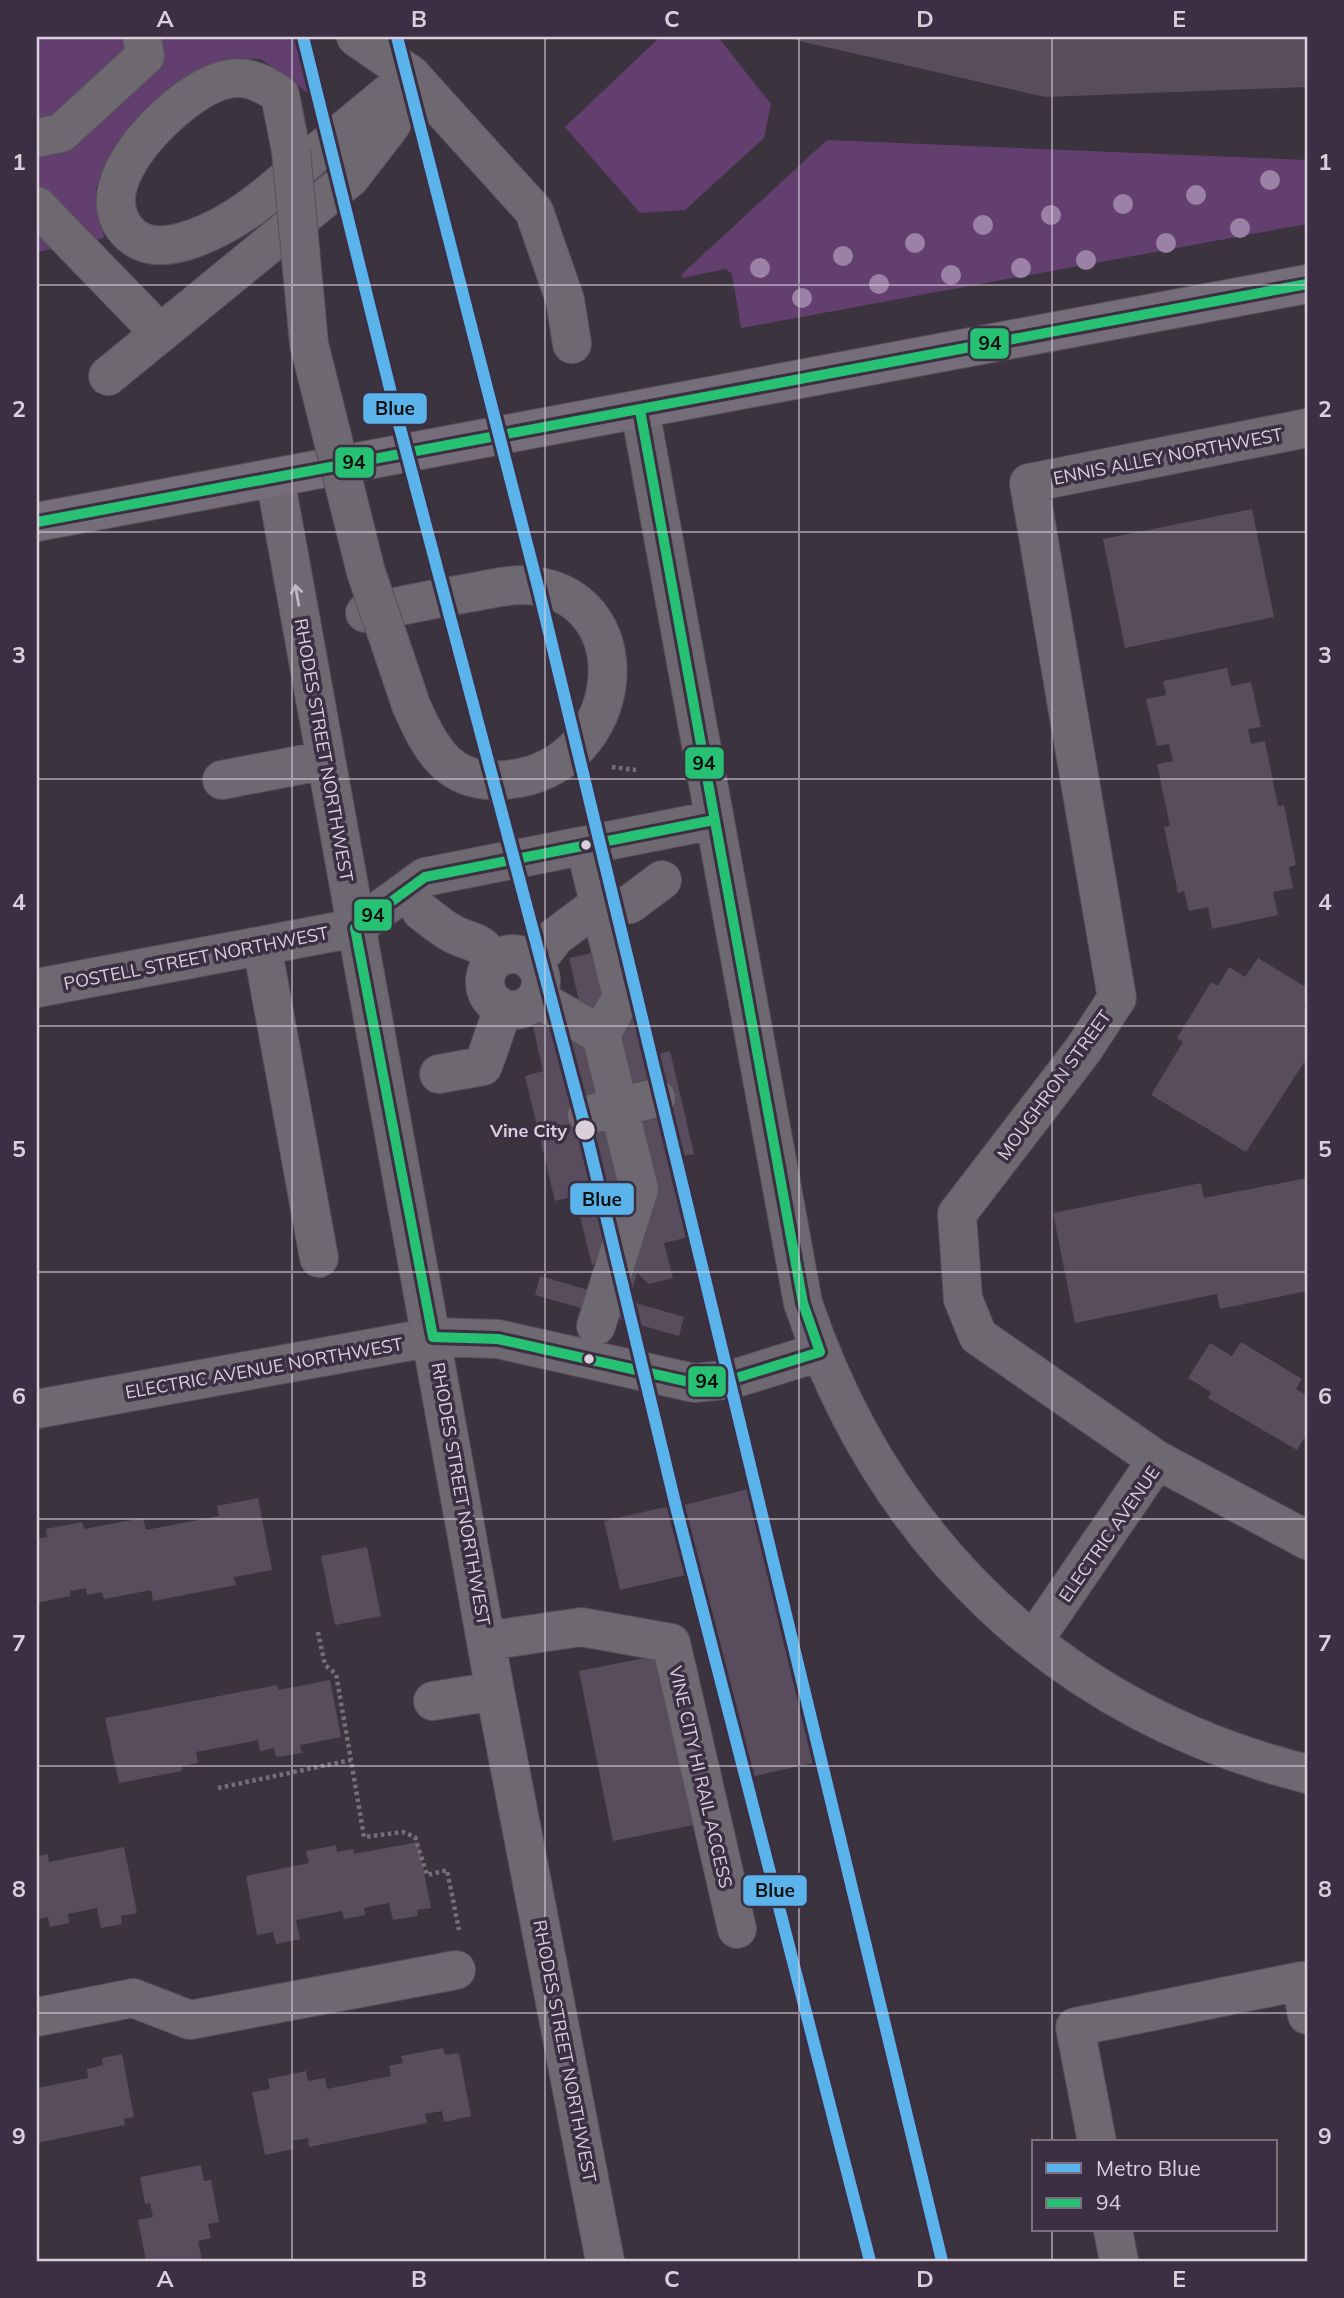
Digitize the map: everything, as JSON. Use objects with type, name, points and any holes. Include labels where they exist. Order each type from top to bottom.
[{"type":"main road","points":[[37,522],[1307,284]]},
{"type":"street","points":[[37,138],[61,133],[145,56],[142,37]]},
{"type":"street","points":[[356,37],[411,75],[534,211],[565,300],[572,344]]},
{"type":"street","points":[[108,376],[350,177],[391,125],[411,75]]},
{"type":"street","points":[[365,613],[379,610],[392,608],[437,598],[500,587],[522,585],[551,590],[576,604],[596,623],[605,649],[609,680],[589,735],[566,760],[530,778],[481,782],[454,770],[430,747],[411,705],[391,644],[382,620],[378,608],[366,572],[309,344],[293,178],[292,164],[291,151],[280,95],[261,82],[243,76],[220,81],[194,94],[168,115],[127,163],[116,190],[115,209],[124,228],[137,240],[153,245],[193,239],[235,218],[271,192],[290,176],[300,167],[411,75]]},
{"type":"street","points":[[37,206],[160,333]]},
{"type":"street","points":[[640,410],[803,1303],[820,1352],[877,1467],[928,1540],[994,1609],[1058,1662],[1139,1712],[1215,1746],[1307,1774]]},
{"type":"street","name":"ENNIS ALLEY NORTHWEST","points":[[1029,483],[1307,428]]},
{"type":"street","name":"RHODES STREET NORTHWEST","points":[[275,478],[355,928],[433,1337],[495,1691],[605,2261]]},
{"type":"street","name":"MOUGHRON STREET","points":[[1029,483],[1117,998],[1083,1050],[957,1214],[964,1299],[978,1336],[1157,1460]]},
{"type":"street","points":[[222,780],[326,760]]},
{"type":"street","points":[[355,928],[425,877],[714,820]]},
{"type":"street","points":[[590,866],[622,996],[601,1035],[603,1111],[639,1189],[596,1326]]},
{"type":"street","points":[[439,1074],[483,1066],[555,937],[600,910],[630,904],[663,880]]},
{"type":"street","points":[[421,911],[455,935],[473,939],[485,948],[493,962],[510,954],[519,954],[524,990]]},
{"type":"street","name":"POSTELL STREET NORTHWEST","points":[[37,988],[355,928]]},
{"type":"street","points":[[262,946],[319,1258]]},
{"type":"street","points":[[524,990],[601,1035]]},
{"type":"street","points":[[603,1111],[656,1098]]},
{"type":"street","name":"ELECTRIC AVENUE NORTHWEST","points":[[37,1409],[433,1337],[498,1339],[694,1383],[733,1379],[820,1352]]},
{"type":"street","name":"ELECTRIC AVENUE","points":[[1034,1640],[1157,1460],[1307,1540]]},
{"type":"street","name":"VINE CITY HI RAIL ACCESS","points":[[486,1641],[582,1627],[671,1643],[737,1929]]},
{"type":"street","points":[[433,1701],[495,1691]]},
{"type":"street","points":[[37,2017],[133,1998],[190,2020],[456,1970]]},
{"type":"street","points":[[1097,2140],[1074,2028],[1301,1981],[1307,2015]]},
{"type":"street","points":[[1113,2232],[1119,2261]]},
{"type":"path","points":[[318,1632],[325,1665],[336,1674],[364,1837],[403,1832],[415,1837],[427,1875],[447,1870],[459,1929]]},
{"type":"path","points":[[218,1788],[351,1760]]},
{"type":"shaded area","points":[[37,37],[306,37],[316,99],[261,59],[229,59],[182,83],[125,134],[96,188],[104,238],[37,252]]},
{"type":"shaded area","points":[[660,37],[718,37],[771,104],[764,138],[685,210],[640,213],[565,127]]},
{"type":"shaded area","points":[[827,140],[1307,160],[1307,224],[741,328],[732,274],[726,269],[682,278],[682,274]]},
{"type":"building","points":[[782,37],[1307,37],[1307,87],[1045,97]]},
{"type":"building","points":[[1252,509],[1274,617],[1125,648],[1103,539]]},
{"type":"building","points":[[1227,668],[1231,686],[1251,682],[1261,727],[1248,729],[1251,744],[1265,741],[1278,806],[1284,805],[1296,865],[1289,867],[1293,888],[1273,892],[1278,915],[1212,929],[1208,907],[1189,911],[1184,891],[1178,893],[1164,827],[1170,826],[1157,764],[1173,761],[1169,744],[1157,746],[1146,699],[1166,695],[1163,681]]},
{"type":"building","points":[[596,952],[634,988],[642,986],[658,1054],[670,1051],[694,1154],[684,1156],[702,1234],[664,1243],[673,1278],[649,1284],[637,1273],[629,1301],[684,1317],[679,1336],[535,1295],[540,1276],[592,1291],[600,1263],[592,1265],[575,1196],[555,1201],[525,1076],[543,1071],[530,1013],[579,1001],[569,958]]},
{"type":"building","points":[[1258,958],[1307,988],[1304,1008],[1307,1010],[1307,1058],[1246,1152],[1151,1095],[1183,1042],[1177,1038],[1211,982],[1218,986],[1229,967],[1245,977]]},
{"type":"building","points":[[1307,1178],[1307,1291],[1220,1309],[1217,1294],[1075,1323],[1053,1213],[1201,1183],[1204,1198]]},
{"type":"building","points":[[1241,1342],[1302,1379],[1296,1389],[1307,1396],[1307,1433],[1297,1450],[1208,1398],[1211,1392],[1188,1378],[1210,1343],[1232,1356]]},
{"type":"building","points":[[752,1488],[813,1763],[751,1777],[684,1505]]},
{"type":"building","points":[[258,1498],[272,1570],[234,1577],[236,1585],[153,1601],[151,1590],[104,1599],[102,1592],[87,1595],[86,1588],[70,1591],[70,1596],[37,1603],[37,1539],[47,1537],[46,1529],[82,1522],[84,1529],[143,1518],[146,1530],[219,1516],[217,1506]]},
{"type":"building","points":[[670,1506],[686,1575],[620,1590],[604,1521]]},
{"type":"building","points":[[367,1547],[381,1616],[335,1625],[321,1556]]},
{"type":"building","points":[[660,1655],[694,1825],[613,1841],[579,1671]]},
{"type":"building","points":[[330,1680],[341,1737],[300,1745],[302,1753],[276,1757],[274,1748],[260,1751],[258,1740],[196,1752],[198,1763],[181,1766],[182,1771],[119,1783],[105,1718],[277,1685],[278,1690]]},
{"type":"building","points":[[418,1842],[431,1908],[417,1910],[418,1916],[393,1920],[389,1903],[364,1908],[365,1915],[344,1919],[342,1911],[296,1920],[300,1939],[276,1944],[273,1932],[257,1935],[246,1876],[309,1863],[306,1851],[336,1845],[337,1852],[353,1849],[354,1854]]},
{"type":"building","points":[[124,1847],[137,1913],[121,1916],[122,1924],[101,1928],[97,1908],[68,1914],[69,1923],[50,1927],[48,1917],[37,1919],[37,1856],[48,1854],[49,1862]]},
{"type":"building","points":[[443,2048],[445,2055],[459,2053],[471,2116],[444,2122],[442,2111],[425,2114],[427,2123],[309,2147],[308,2138],[292,2141],[294,2149],[265,2155],[252,2092],[270,2089],[268,2079],[306,2071],[308,2081],[325,2078],[327,2089],[391,2076],[389,2066],[403,2063],[401,2056]]},
{"type":"building","points":[[122,2054],[134,2117],[124,2119],[125,2125],[37,2143],[37,2088],[88,2078],[87,2069],[103,2065],[102,2058]]},
{"type":"building","points":[[201,2165],[204,2181],[211,2180],[219,2222],[208,2224],[211,2238],[198,2241],[202,2261],[146,2261],[138,2220],[153,2217],[150,2203],[145,2204],[140,2177]]},
{"type":"metro line","name":"Blue","points":[[303,37],[395,409],[582,1116],[676,1507],[870,2261]]},
{"type":"metro line","name":"Blue","points":[[397,37],[539,591],[942,2261]]},
{"type":"transit line","name":"94","points":[[37,522],[1307,284]]},
{"type":"transit line","name":"94","points":[[640,410],[803,1303],[820,1352],[733,1379],[694,1383],[498,1339],[433,1337],[355,928],[425,877],[714,820]]},
{"type":"place","name":"Vine City","points":[[585,1130]]}]
